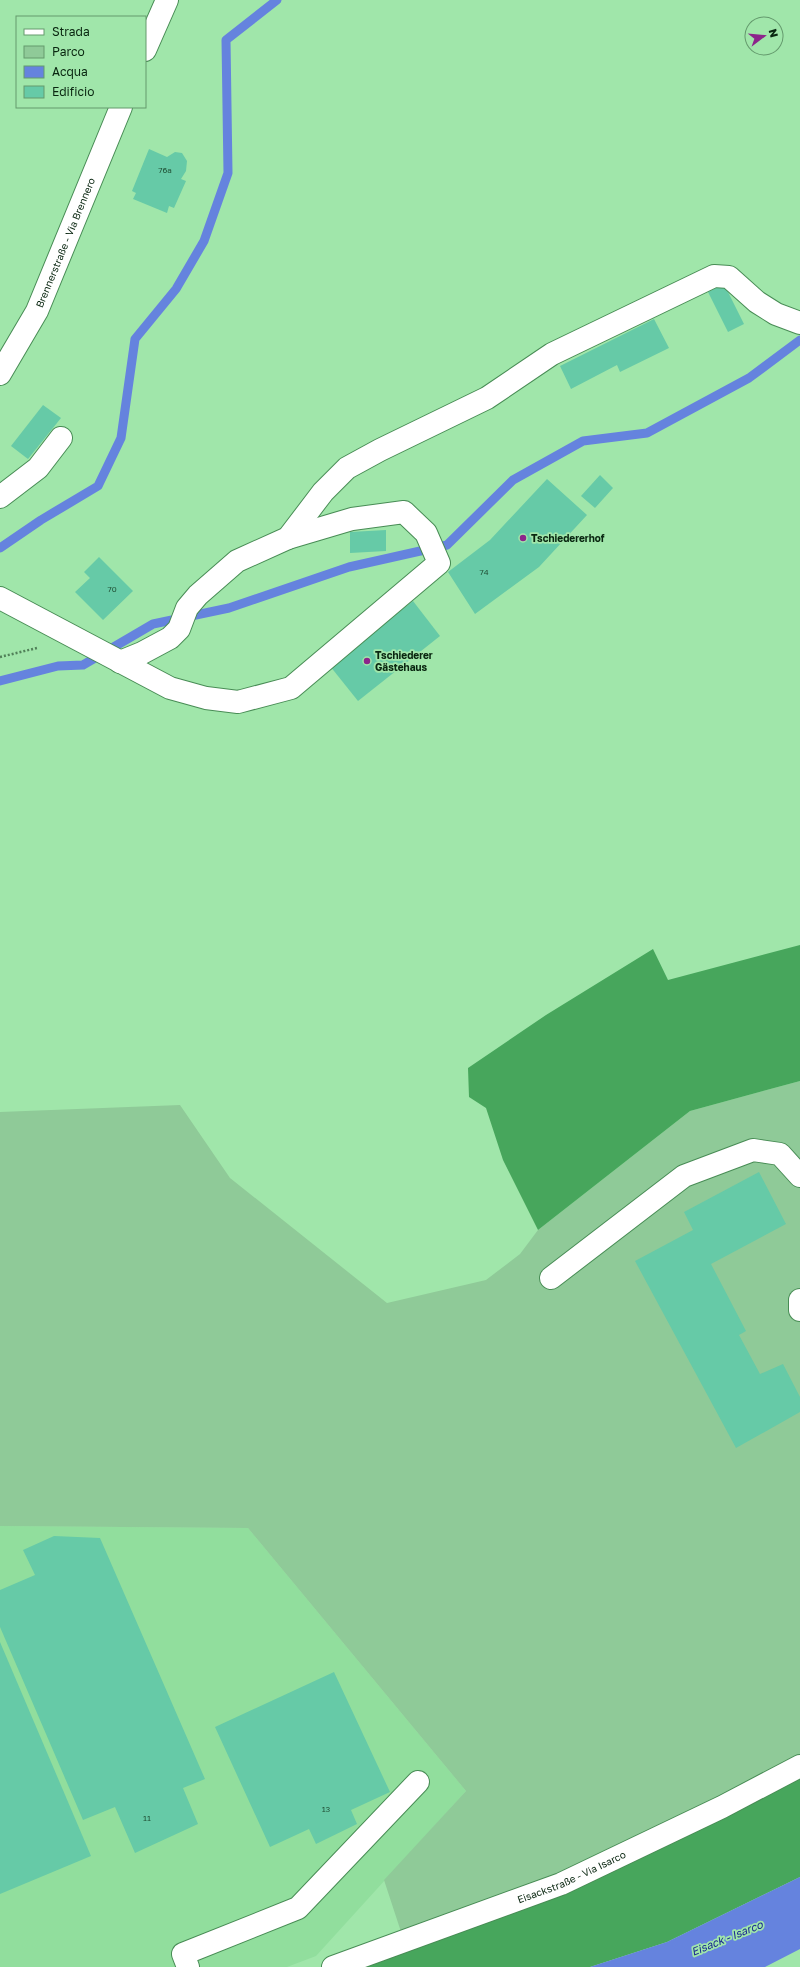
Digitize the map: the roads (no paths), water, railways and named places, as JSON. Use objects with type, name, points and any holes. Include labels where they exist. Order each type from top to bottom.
[{"type":"street","points":[[146,48],[167,0]]},
{"type":"street","name":"Brennerstraße - Via Brennero","points":[[0,374],[37,311],[121,108]]},
{"type":"street","points":[[288,538],[323,492],[347,468],[380,450],[487,398],[552,354],[714,276],[729,277],[758,302],[776,314],[800,323]]},
{"type":"street","points":[[0,497],[38,468],[61,438]]},
{"type":"street","points":[[0,598],[108,656],[170,688],[206,698],[238,702],[291,688],[439,563],[426,533],[404,512],[352,519],[288,538],[236,561],[198,595],[187,608],[179,629],[170,638],[142,653],[108,656]]},
{"type":"street","points":[[551,1278],[684,1176],[753,1150],[780,1154],[800,1176]]},
{"type":"street","points":[[800,1300],[800,1310]]},
{"type":"street","name":"Eisackstraße - Via Isarco","points":[[333,1967],[560,1884],[722,1807],[800,1766]]},
{"type":"street","points":[[188,1967],[183,1954],[298,1908],[418,1782]]},
{"type":"water","name":"Eisack - Isarco","points":[[800,1877],[800,1949],[765,1967],[590,1967],[667,1942]]},
{"type":"waterway","points":[[0,548],[41,520],[98,486],[121,438],[135,339],[176,289],[204,241],[228,173],[226,40],[277,0]]},
{"type":"waterway","points":[[0,681],[58,666],[83,665],[153,624],[229,608],[349,567],[447,545],[513,480],[583,441],[647,433],[749,378],[800,340]]},
{"type":"place","name":"Tschiedererhof","points":[[523,538]]},
{"type":"place","name":"Tschiederer Gästehaus","points":[[367,661]]}]
